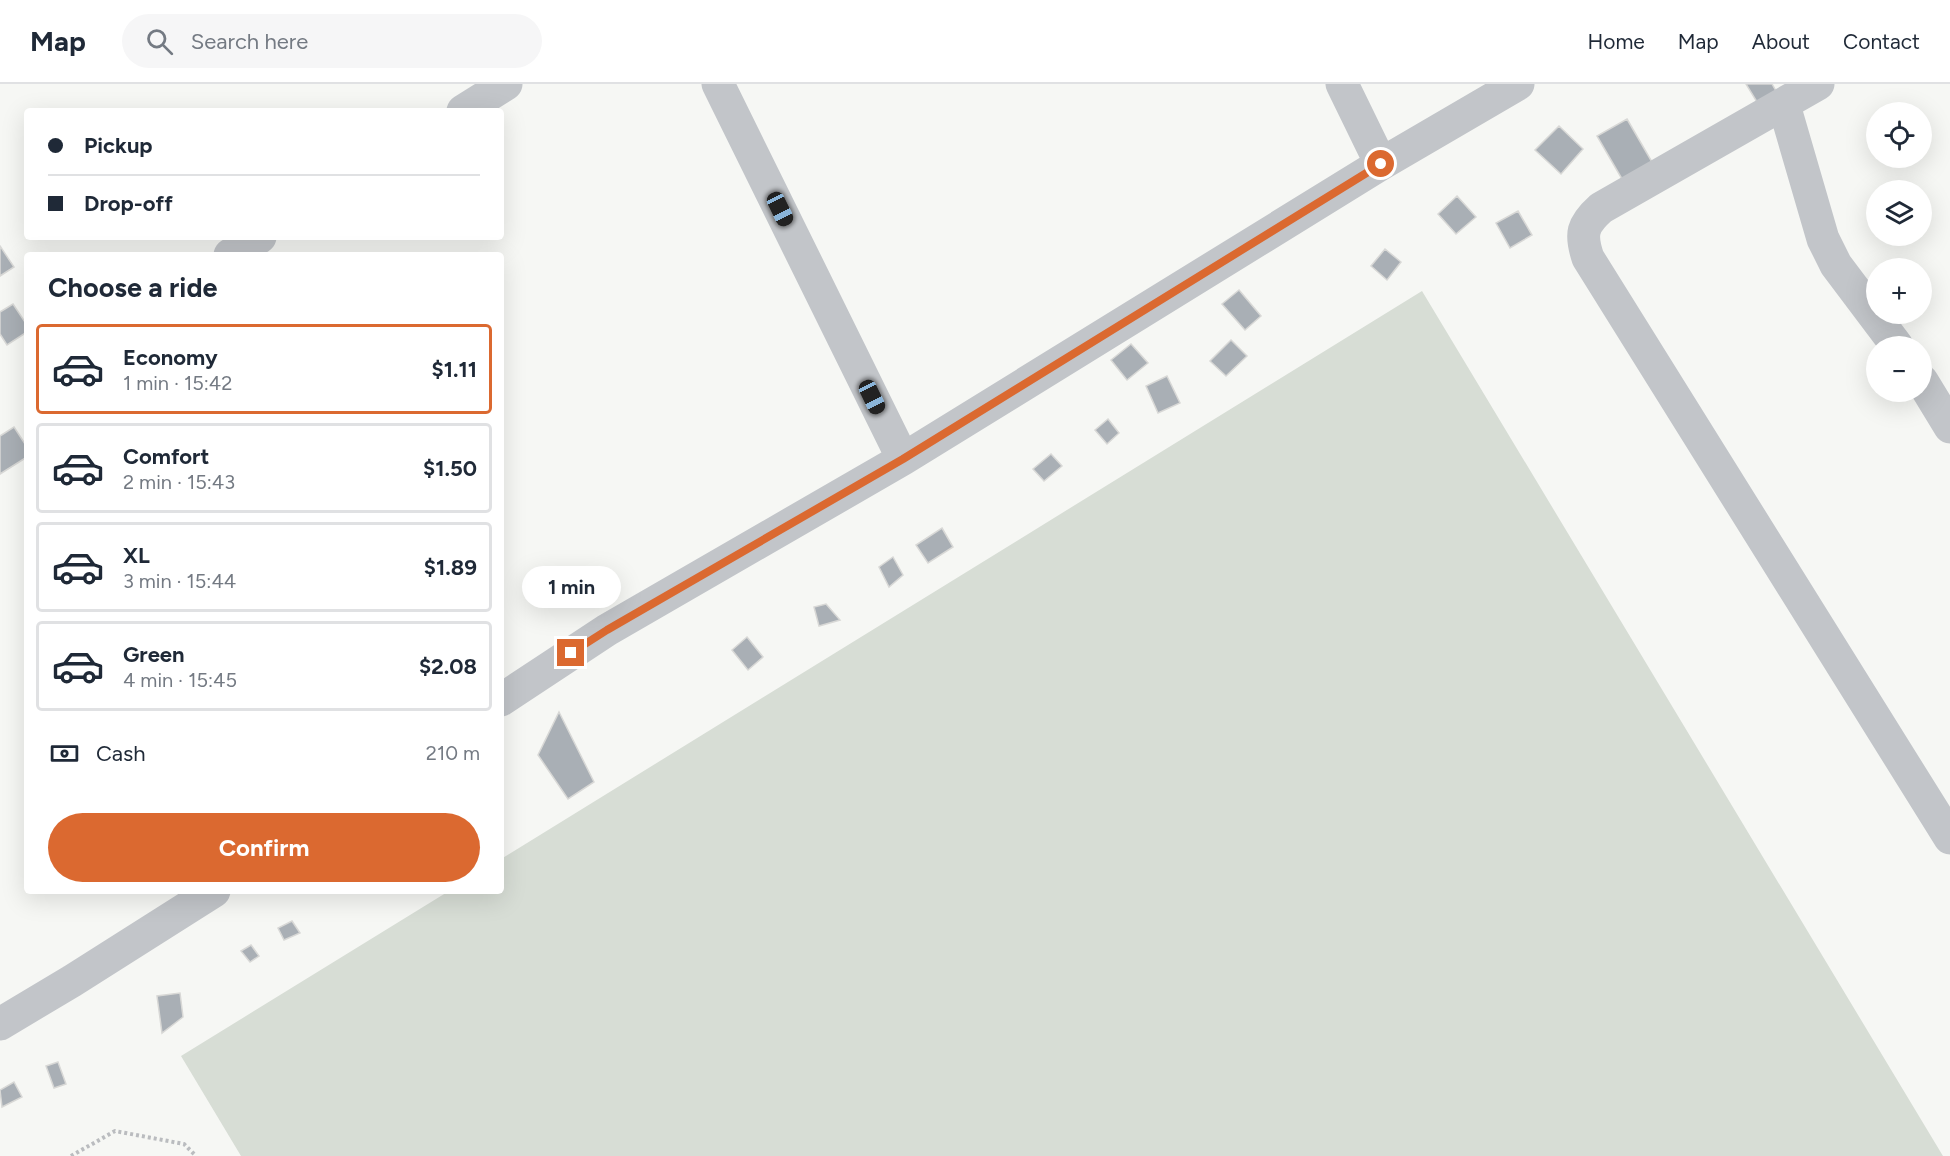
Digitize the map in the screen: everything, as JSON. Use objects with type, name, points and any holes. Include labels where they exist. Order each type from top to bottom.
[{"type":"street","points":[[468,108],[506,84]]},
{"type":"street","points":[[718,84],[903,459]]},
{"type":"street","points":[[1342,84],[1381,164]]},
{"type":"street","points":[[504,698],[607,630],[903,459],[1381,164],[1518,84]]},
{"type":"street","points":[[1818,84],[1601,208],[1589,219],[1583,230],[1583,244],[1594,268],[1950,838]]},
{"type":"street","points":[[1784,105],[1823,239],[1836,265],[1889,336]]},
{"type":"street","points":[[235,252],[256,240]]},
{"type":"street","points":[[1932,397],[1950,427]]},
{"type":"street","points":[[0,1024],[209,894]]},
{"type":"path","points":[[71,1156],[114,1131],[184,1144],[196,1156]]},
{"type":"shaded area","points":[[1422,291],[1943,1156],[241,1156],[181,1056],[444,894],[504,894],[504,857]]},
{"type":"building","points":[[1746,84],[1772,84],[1776,91],[1757,102]]},
{"type":"building","points":[[1627,119],[1652,162],[1622,179],[1597,136]]},
{"type":"building","points":[[1559,126],[1583,149],[1561,174],[1535,150]]},
{"type":"building","points":[[1457,196],[1476,217],[1456,234],[1438,214]]},
{"type":"building","points":[[1518,211],[1532,235],[1510,248],[1496,223]]},
{"type":"building","points":[[0,246],[14,267],[0,276]]},
{"type":"building","points":[[1385,249],[1401,262],[1387,280],[1371,266]]},
{"type":"building","points":[[1239,290],[1261,316],[1245,330],[1222,304]]},
{"type":"building","points":[[13,304],[24,320],[24,334],[7,345],[0,334],[0,312]]},
{"type":"building","points":[[1231,340],[1247,356],[1226,376],[1210,361]]},
{"type":"building","points":[[1131,344],[1148,363],[1127,380],[1111,360]]},
{"type":"building","points":[[1167,376],[1180,403],[1158,413],[1146,386]]},
{"type":"building","points":[[1108,419],[1119,433],[1107,444],[1095,430]]},
{"type":"building","points":[[14,427],[24,442],[24,459],[0,474],[0,436]]},
{"type":"building","points":[[1051,454],[1062,466],[1044,481],[1033,469]]},
{"type":"building","points":[[942,528],[953,547],[928,563],[916,545]]},
{"type":"building","points":[[893,557],[903,575],[889,587],[879,567]]},
{"type":"building","points":[[826,604],[840,620],[819,626],[814,607]]},
{"type":"building","points":[[747,637],[763,657],[748,670],[732,650]]},
{"type":"building","points":[[559,712],[594,782],[568,799],[538,755]]},
{"type":"building","points":[[292,921],[300,933],[284,940],[278,928]]},
{"type":"building","points":[[251,945],[259,956],[250,962],[241,951]]},
{"type":"building","points":[[180,993],[183,1017],[162,1033],[157,996]]},
{"type":"building","points":[[58,1062],[66,1084],[54,1088],[46,1066]]},
{"type":"building","points":[[14,1082],[22,1097],[2,1107],[0,1090]]},
{"type":"route","points":[[571,653],[903,459],[1381,164]]}]
